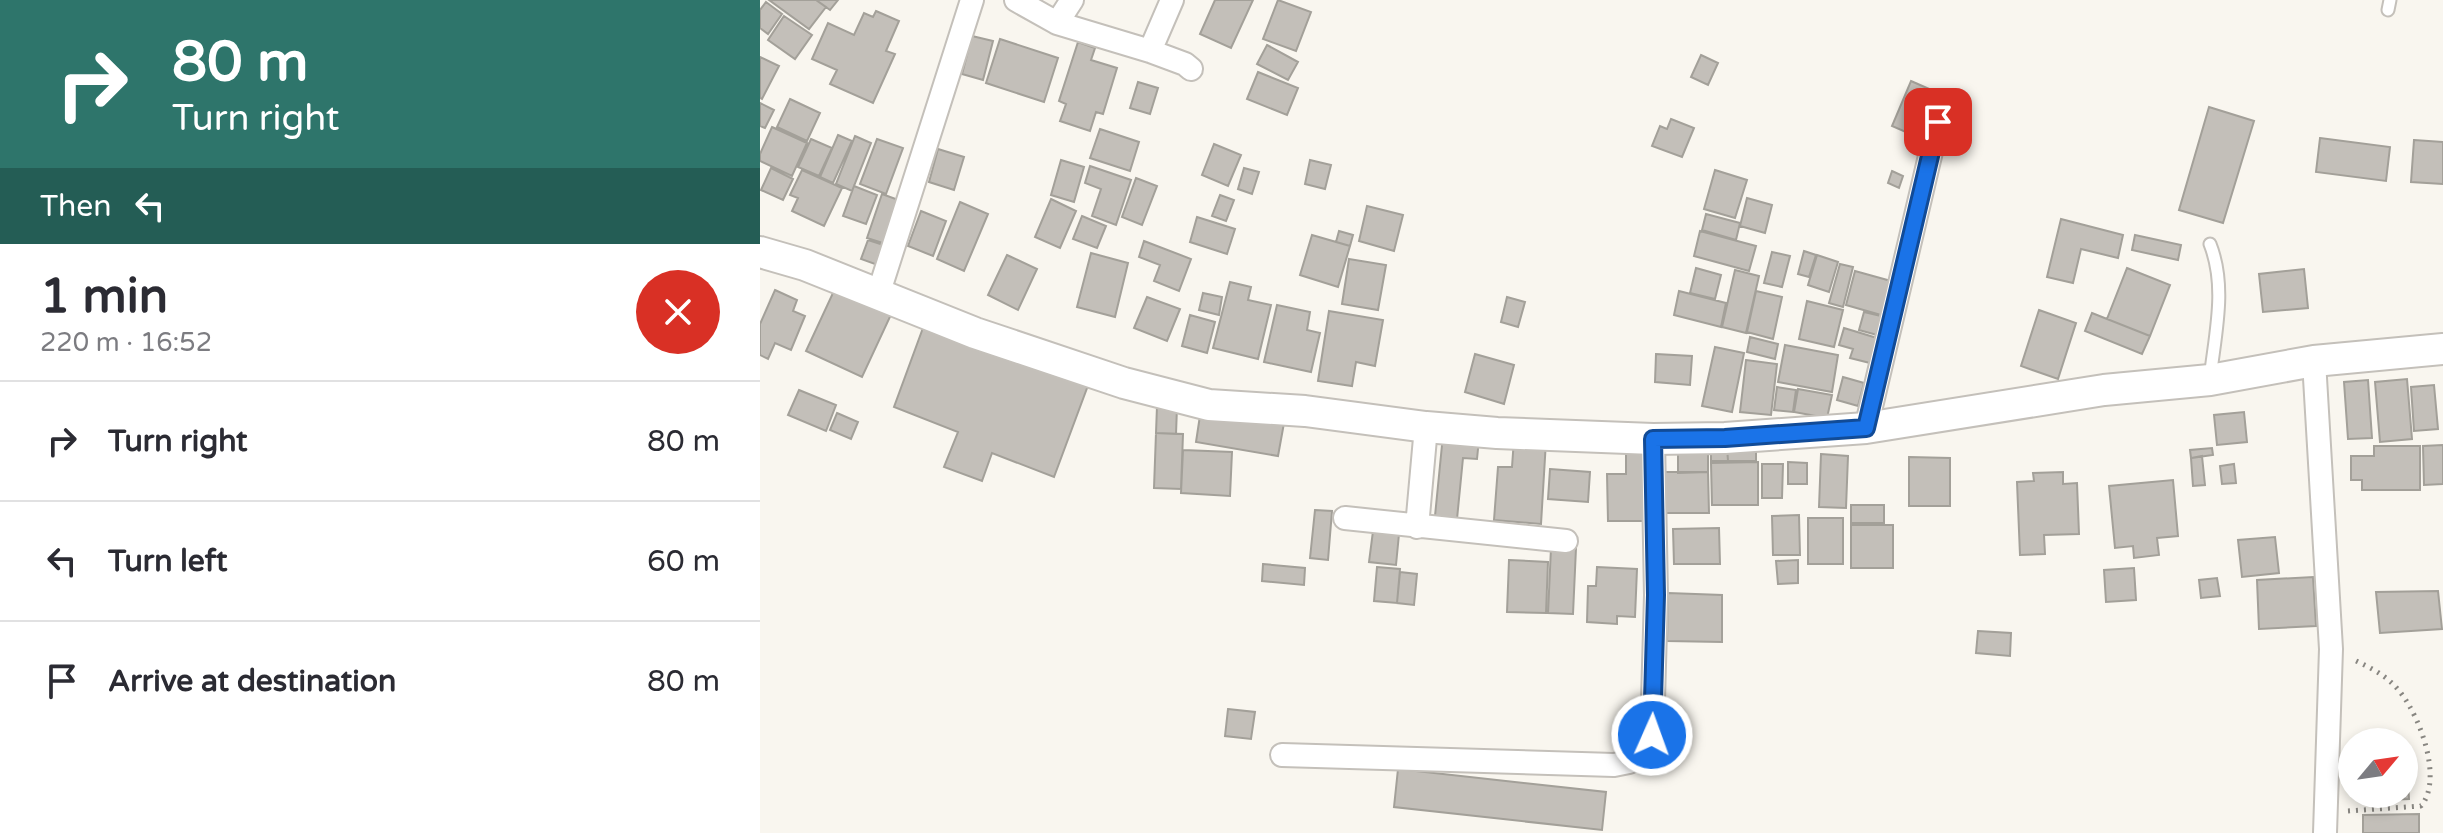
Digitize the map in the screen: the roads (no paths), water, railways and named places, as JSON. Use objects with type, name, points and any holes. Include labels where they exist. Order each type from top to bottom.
[{"type":"street","points":[[878,295],[972,0]]},
{"type":"street","points":[[1016,0],[1057,23],[1150,51],[1191,69]]},
{"type":"street","points":[[1057,23],[1072,0]]},
{"type":"street","points":[[1150,51],[1172,0]]},
{"type":"street","points":[[1866,428],[1938,122]]},
{"type":"street","points":[[760,252],[805,265],[975,333],[1124,383],[1209,405],[1305,411],[1497,433],[1653,439],[1725,438],[1866,428],[2104,390],[2210,380],[2314,361],[2443,349]]},
{"type":"street","points":[[2314,361],[2331,649],[2326,823]]},
{"type":"street","points":[[1417,527],[1426,427]]},
{"type":"street","points":[[1282,755],[1614,765],[1629,762],[1640,755],[1652,735],[1654,691],[1653,439]]},
{"type":"street","points":[[1345,518],[1566,541]]},
{"type":"lane","points":[[2210,244],[2218,265],[2220,290],[2210,380]]}]
